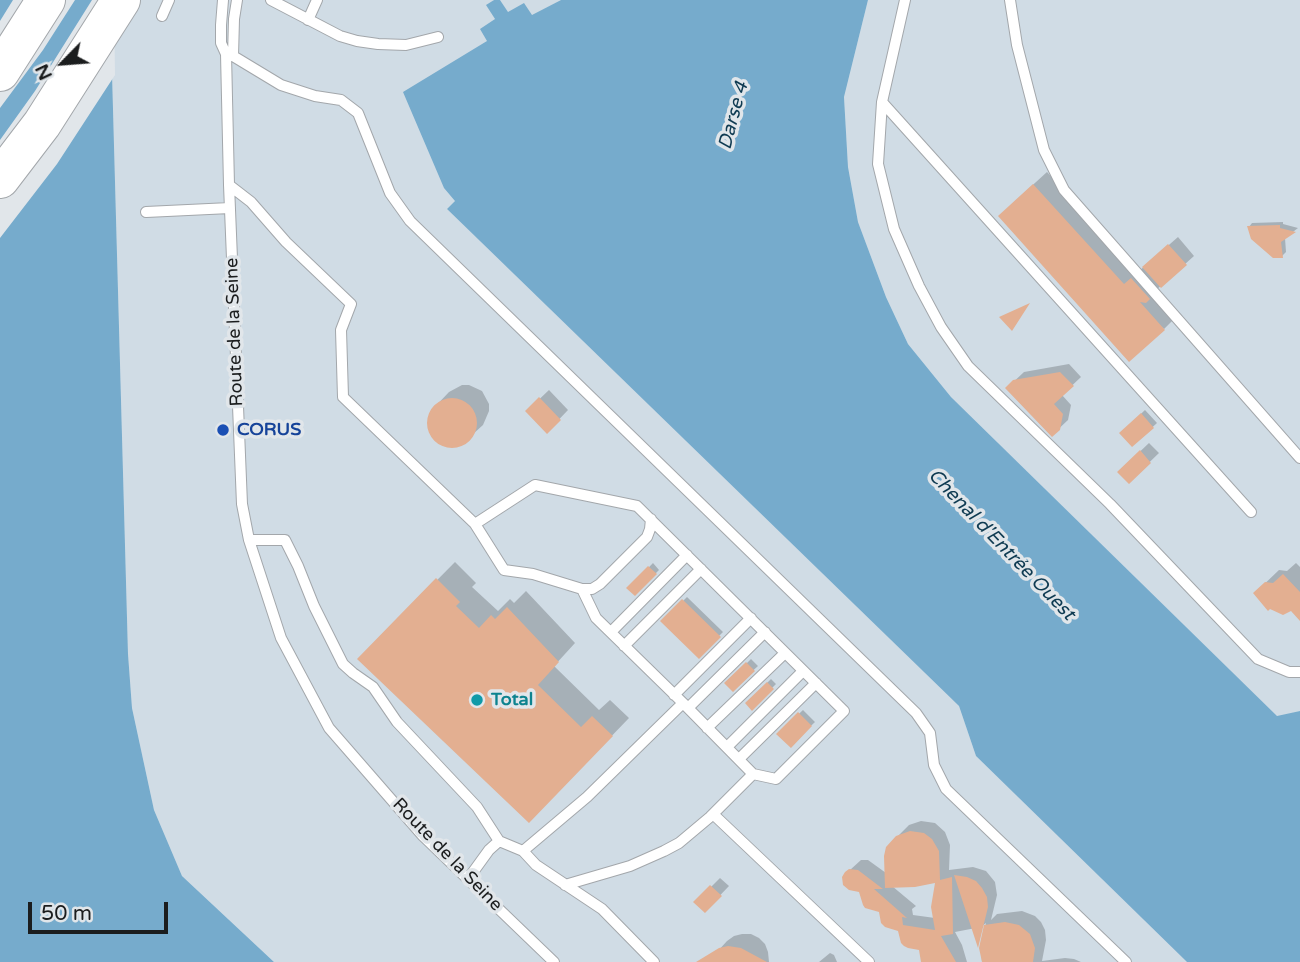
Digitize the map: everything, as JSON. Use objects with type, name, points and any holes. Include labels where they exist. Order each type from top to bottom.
[{"type":"highway","points":[[0,72],[46,0]]},
{"type":"highway","points":[[0,178],[42,124],[121,0]]},
{"type":"lane","points":[[162,16],[169,0]]},
{"type":"lane","name":"Route de la Seine","points":[[223,0],[221,43],[230,55]]},
{"type":"lane","name":"Route de la Seine","points":[[237,0],[230,55],[229,185],[242,504],[248,540],[281,638],[329,728],[423,836],[554,962]]},
{"type":"lane","points":[[271,0],[340,36],[368,43],[406,45],[438,37]]},
{"type":"lane","points":[[309,20],[317,0]]},
{"type":"lane","points":[[905,0],[882,102],[878,164],[894,229],[919,286],[941,327],[968,366],[1110,504],[1258,659],[1289,673],[1300,672]]},
{"type":"lane","points":[[1010,0],[1017,45],[1044,150],[1064,190],[1300,458]]},
{"type":"lane","points":[[230,55],[281,85],[315,96],[341,100],[358,113],[390,192],[410,222],[916,713],[930,733],[934,765],[946,789],[1126,962]]},
{"type":"lane","points":[[882,102],[1251,512]]},
{"type":"lane","points":[[229,185],[251,202],[286,242],[351,304],[341,330],[343,397],[475,524],[504,570],[533,574],[582,589],[592,589],[647,537],[651,519]]},
{"type":"lane","points":[[146,212],[230,208]]},
{"type":"lane","points":[[475,524],[535,485],[637,506],[844,711],[776,779],[753,774],[596,618],[582,589]]},
{"type":"lane","points":[[248,540],[285,540],[314,606],[344,664],[373,687],[397,723],[477,807],[499,841],[523,851],[536,865],[602,909],[654,962]]},
{"type":"lane","points":[[611,632],[687,555]]},
{"type":"lane","points":[[624,646],[701,569]]},
{"type":"lane","points":[[523,851],[587,797],[681,702],[751,618]]},
{"type":"lane","points":[[681,702],[765,632]]},
{"type":"lane","points":[[707,728],[785,653]]},
{"type":"lane","points":[[727,747],[803,671]]},
{"type":"lane","points":[[739,759],[816,683]]},
{"type":"lane","points":[[565,885],[630,866],[664,852],[713,814],[753,774]]},
{"type":"lane","points":[[713,814],[869,962]]},
{"type":"lane","points":[[467,879],[499,841]]},
{"type":"shaded area","points":[[110,0],[494,0],[487,5],[495,19],[487,41],[455,201],[447,209],[959,706],[976,756],[1187,962],[274,962],[182,876],[154,810],[132,708],[128,654]]},
{"type":"shaded area","points":[[500,0],[561,0],[532,16],[508,13]]},
{"type":"shaded area","points":[[868,0],[1300,0],[1300,711],[1277,717],[951,397],[908,344],[886,297],[858,222],[848,167],[844,97]]},
{"type":"water","points":[[0,0],[110,0],[128,654],[132,708],[154,810],[182,876],[274,962],[0,962]]},
{"type":"water","points":[[500,0],[508,12],[524,3],[532,15],[561,0],[868,0],[844,97],[848,167],[858,222],[886,297],[908,344],[951,397],[1277,716],[1300,711],[1300,962],[1187,962],[976,756],[959,706],[447,209],[455,201],[444,188],[403,92],[487,41],[480,29],[495,19],[486,5]]},
{"type":"pier","points":[[13,0],[75,0],[43,50],[0,108],[0,21]]},
{"type":"pier","points":[[92,0],[114,0],[115,75],[57,164],[0,238],[0,140],[35,91]]},
{"type":"building","points":[[1033,184],[1124,284],[1131,278],[1150,299],[1146,303],[1140,302],[1165,330],[1129,362],[998,216]]},
{"type":"building","points":[[1280,225],[1280,228],[1296,232],[1281,242],[1283,258],[1273,258],[1251,239],[1247,226]]},
{"type":"building","points":[[1168,244],[1187,265],[1161,288],[1142,267]]},
{"type":"building","points":[[1030,303],[1012,331],[999,317]]},
{"type":"building","points":[[1060,372],[1074,386],[1054,404],[1063,414],[1060,430],[1052,437],[1005,388],[1013,380]]},
{"type":"building","points":[[539,397],[561,420],[547,434],[525,411]]},
{"type":"building","points":[[452,398],[470,405],[477,423],[470,441],[452,448],[434,441],[427,423],[434,405]]},
{"type":"building","points":[[1141,413],[1154,428],[1132,447],[1119,433]]},
{"type":"building","points":[[1140,450],[1151,463],[1129,484],[1117,472]]},
{"type":"building","points":[[648,566],[657,574],[635,596],[626,588]]},
{"type":"building","points":[[1283,574],[1300,592],[1300,621],[1291,611],[1283,615],[1270,609],[1268,611],[1253,593],[1265,582],[1273,583]]},
{"type":"building","name":"Total","points":[[436,578],[460,602],[456,606],[479,628],[491,615],[495,619],[507,607],[559,662],[538,685],[581,727],[592,716],[613,736],[529,823],[357,659]]},
{"type":"building","points":[[682,599],[721,637],[699,659],[660,621]]},
{"type":"building","points":[[746,662],[755,671],[733,692],[724,683]]},
{"type":"building","points":[[767,682],[774,689],[752,711],[745,703]]},
{"type":"building","points":[[798,712],[812,726],[791,748],[776,734]]},
{"type":"building","points":[[910,831],[924,833],[932,839],[939,851],[940,880],[952,877],[953,934],[941,936],[956,962],[921,962],[919,950],[904,946],[898,931],[881,923],[879,912],[865,908],[859,892],[849,890],[843,885],[842,877],[845,872],[849,869],[858,870],[883,889],[874,889],[907,918],[902,917],[903,925],[935,930],[931,907],[935,883],[885,888],[886,847],[896,836]]},
{"type":"building","points":[[954,875],[976,881],[987,897],[988,907],[978,948]]},
{"type":"building","points":[[710,885],[722,896],[705,913],[693,902]]},
{"type":"building","points":[[1005,922],[1019,925],[1030,934],[1035,948],[1033,962],[982,962],[979,948],[984,925]]},
{"type":"building","points":[[719,948],[741,948],[767,962],[696,962]]},
{"type":"place","name":"CORUS","points":[[223,430]]},
{"type":"place","name":"Total","points":[[477,700]]},
{"type":"water label","name":"Darse 4","points":[[734,116]]},
{"type":"water label","name":"Chenal d'Entrée Ouest","points":[[1001,545]]}]
